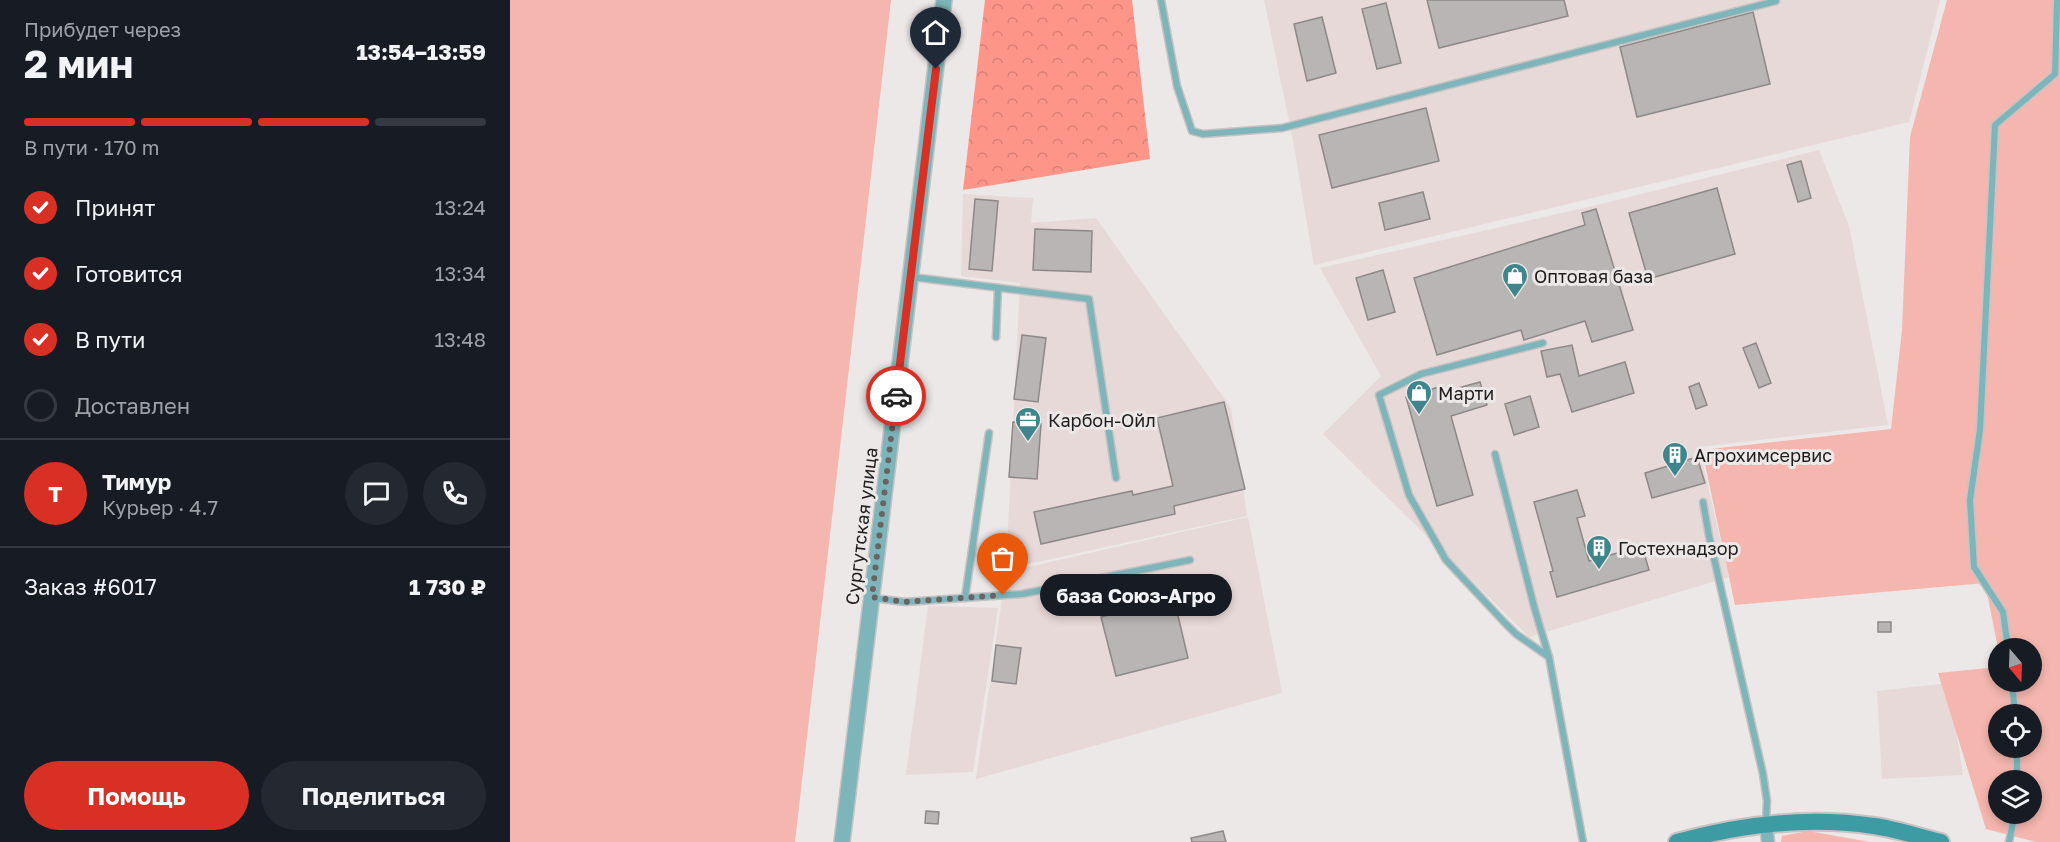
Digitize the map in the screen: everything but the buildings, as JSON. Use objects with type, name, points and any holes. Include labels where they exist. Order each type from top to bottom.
[{"type":"main road","points":[[1677,842],[1714,832],[1766,823],[1806,820],[1875,826],[1941,842]]},
{"type":"street","name":"Сургутская улица","points":[[842,842],[944,0]]},
{"type":"street","points":[[1766,823],[1768,842]]},
{"type":"lane","points":[[1161,0],[1177,86],[1192,131],[1203,134],[1282,128],[1776,1]]},
{"type":"lane","points":[[2006,638],[2002,612],[1974,567],[1970,500],[1980,430],[1995,125],[2055,74],[2057,2],[2060,3]]},
{"type":"lane","points":[[911,277],[1089,299],[1116,478]]},
{"type":"lane","points":[[996,337],[998,288]]},
{"type":"lane","points":[[1543,343],[1421,374],[1379,395],[1409,495],[1446,560],[1503,621],[1549,657]]},
{"type":"lane","points":[[965,598],[989,434]]},
{"type":"lane","points":[[1495,454],[1549,657],[1583,842]]},
{"type":"lane","points":[[1703,502],[1763,774],[1767,801],[1766,823]]},
{"type":"lane","points":[[872,597],[905,602],[1022,594],[1190,560]]},
{"type":"lane","points":[[2009,842],[2013,824]]},
{"type":"shaded area","points":[[510,0],[891,0],[795,842],[510,842]]},
{"type":"shaded area","points":[[1264,0],[1940,0],[1909,122],[1314,265],[1293,140]]},
{"type":"shaded area","points":[[1947,0],[2060,0],[2060,842],[2036,842],[1986,829],[1938,673],[1988,668],[1988,692],[2042,692],[2042,638],[1996,638],[1985,583],[1735,605],[1702,450],[1891,429],[1902,330],[1910,137]]},
{"type":"shaded area","points":[[1819,150],[1849,226],[1888,425],[1699,447],[1729,577],[1529,637],[1323,434],[1381,376],[1320,268],[1597,205]]},
{"type":"shaded area","points":[[963,194],[1033,198],[1031,223],[1096,218],[1231,408],[1247,516],[1006,569],[1020,283],[961,276]]},
{"type":"shaded area","points":[[1248,517],[1282,693],[976,779],[1006,572]]},
{"type":"shaded area","points":[[928,606],[998,608],[973,772],[906,775]]},
{"type":"shaded area","points":[[1949,683],[1963,775],[1882,779],[1877,691]]},
{"type":"shaded area","points":[[1808,831],[1870,842],[1781,842],[1782,836]]},
{"type":"green space","points":[[985,0],[1132,0],[1150,159],[963,190]]},
{"type":"way so far","points":[[896,396],[872,597],[905,602],[1003,595]]},
{"type":"place","name":"Оптовая база","points":[[1515,299]]},
{"type":"place","name":"Марти","points":[[1419,416]]},
{"type":"place","name":"Карбон-Ойл","points":[[1028,443]]},
{"type":"place","name":"Агрохимсервис","points":[[1675,478]]},
{"type":"place","name":"Гостехнадзор","points":[[1599,571]]},
{"type":"place","name":"база Союз-Агро","points":[[1003,595]]},
{"type":"route","points":[[896,396],[936,69]]}]
